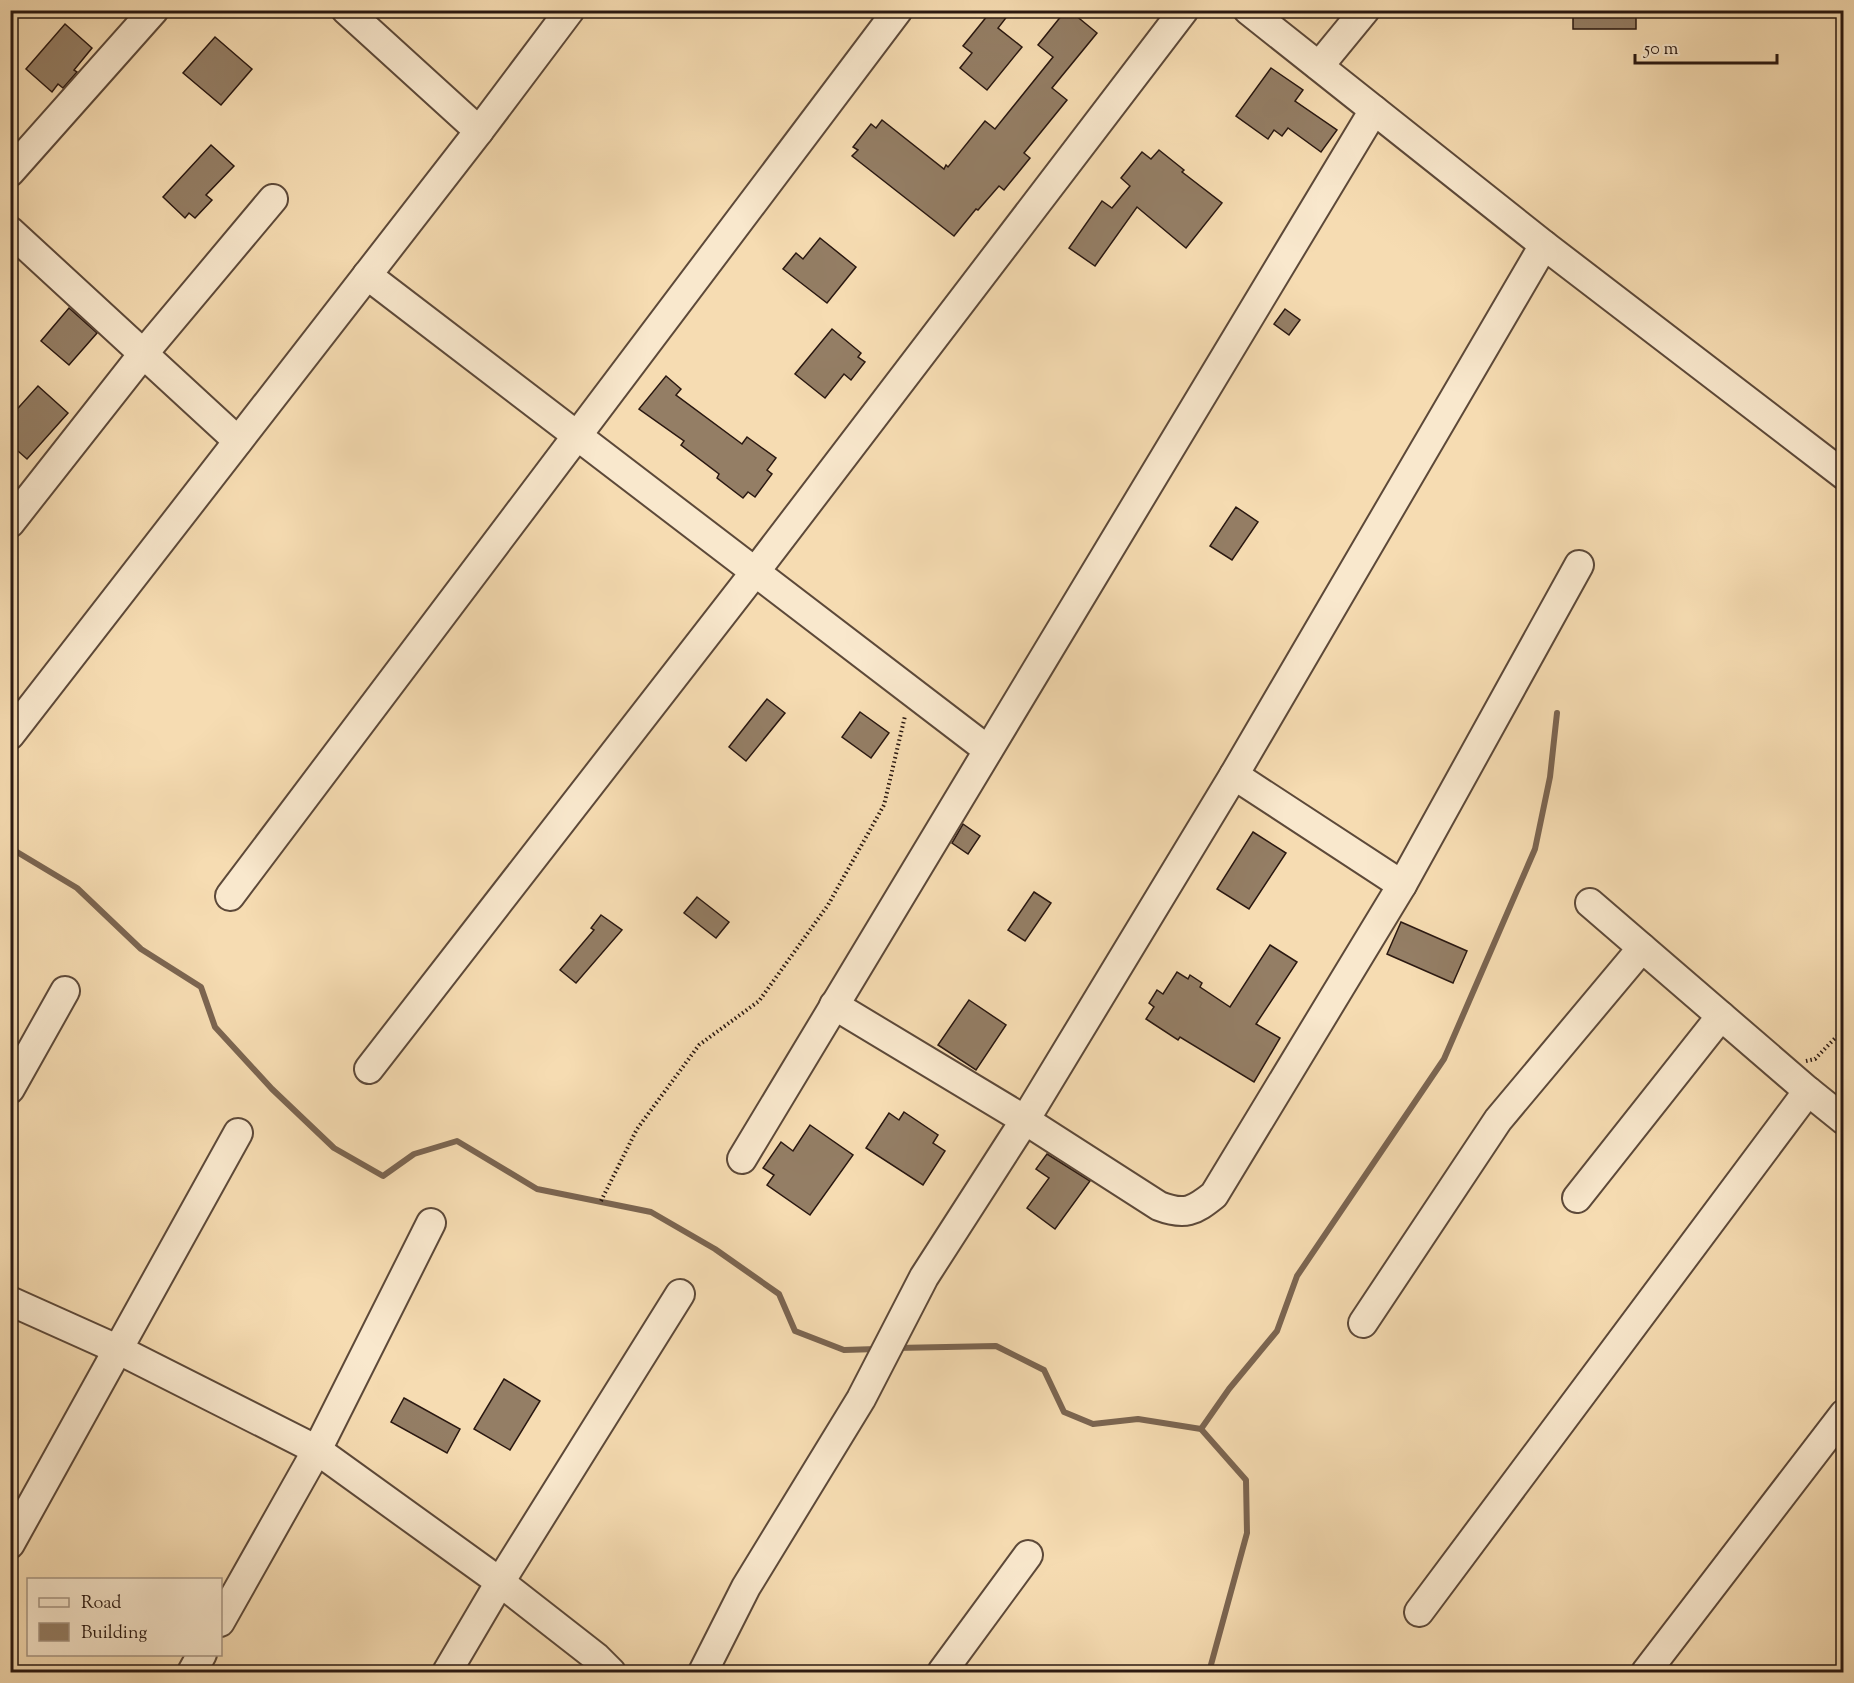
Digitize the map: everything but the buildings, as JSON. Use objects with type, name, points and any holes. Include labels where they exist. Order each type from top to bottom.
[{"type":"street","points":[[10,172],[154,10]]},
{"type":"street","points":[[346,10],[479,131]]},
{"type":"street","points":[[10,735],[479,131],[570,10]]},
{"type":"street","points":[[230,896],[898,10]]},
{"type":"street","points":[[369,1069],[756,572],[1184,10]]},
{"type":"street","points":[[1248,10],[1544,245],[1844,475]]},
{"type":"street","points":[[1319,66],[1365,10]]},
{"type":"street","points":[[742,1159],[1374,110]]},
{"type":"street","points":[[10,523],[143,354],[273,199]]},
{"type":"street","points":[[10,231],[238,441]]},
{"type":"street","points":[[703,1672],[746,1587],[861,1399],[924,1277],[1024,1120],[1234,775],[1544,245]]},
{"type":"street","points":[[367,275],[988,750]]},
{"type":"street","points":[[834,1005],[1024,1120],[1159,1206],[1172,1211],[1188,1212],[1200,1206],[1214,1195],[1402,885],[1579,565]]},
{"type":"street","points":[[1234,775],[1402,885]]},
{"type":"street","points":[[1590,903],[1844,1120]]},
{"type":"street","points":[[1363,1323],[1498,1119],[1642,948]]},
{"type":"street","points":[[10,1089],[65,991]]},
{"type":"street","points":[[1576,1198],[1721,1016]]},
{"type":"street","points":[[1419,1612],[1808,1091]]},
{"type":"street","points":[[10,1544],[238,1133]]},
{"type":"street","points":[[222,1618],[317,1450],[431,1223]]},
{"type":"street","points":[[447,1672],[500,1582],[680,1294]]},
{"type":"street","points":[[10,1301],[117,1349],[317,1450],[500,1582],[612,1672]]},
{"type":"street","points":[[1646,1672],[1844,1414]]},
{"type":"street","points":[[942,1672],[1028,1555]]},
{"type":"street","points":[[192,1672],[201,1656]]},
{"type":"path","points":[[601,1201],[637,1129],[699,1045],[759,1000],[828,905],[884,806],[911,691]]},
{"type":"path","points":[[1779,1066],[1815,1059],[1844,1029]]},
{"type":"waterway","points":[[1201,1429],[1229,1389],[1277,1331],[1297,1276],[1444,1059],[1535,849],[1550,777],[1557,713]]},
{"type":"waterway","points":[[10,846],[77,888],[141,949],[201,987],[215,1027],[272,1089],[334,1148],[383,1176],[414,1154],[457,1141],[537,1189],[651,1212],[715,1249],[779,1294],[795,1331],[844,1350],[877,1349]]},
{"type":"waterway","points":[[896,1348],[996,1346],[1044,1370],[1064,1412],[1093,1424],[1138,1419],[1201,1429],[1246,1480],[1247,1533],[1209,1672]]}]
